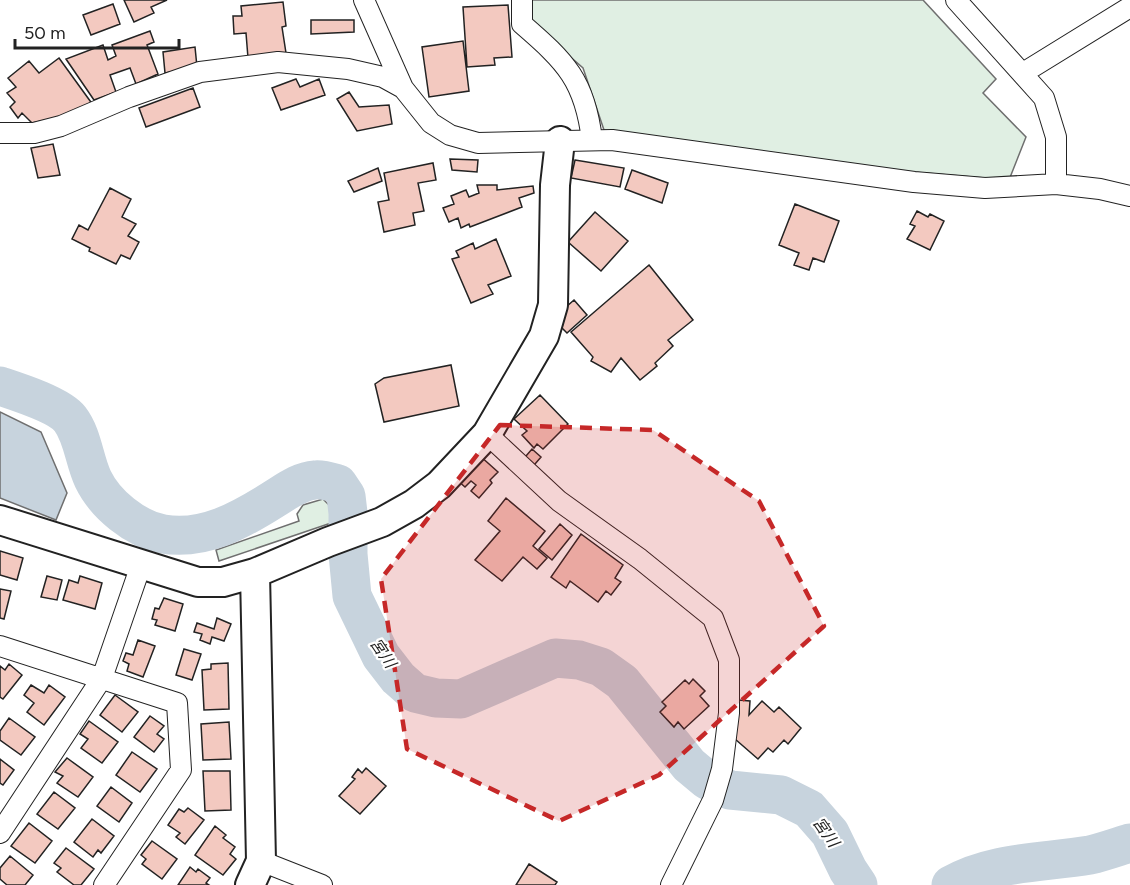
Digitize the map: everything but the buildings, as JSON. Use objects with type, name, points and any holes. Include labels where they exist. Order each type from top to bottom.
[{"type":"street","points":[[364,0],[403,88],[431,123],[450,135],[477,143],[612,140],[914,182],[985,188],[1056,184],[1100,189],[1130,196]]},
{"type":"street","points":[[522,0],[522,24],[552,50],[575,78],[589,113],[592,140]]},
{"type":"street","points":[[956,0],[1044,98],[1056,137],[1056,184]]},
{"type":"street","points":[[1023,73],[1130,7]]},
{"type":"street","points":[[0,133],[34,133],[61,126],[129,97],[200,72],[278,62],[348,69],[383,77],[403,88]]},
{"type":"street","points":[[0,520],[198,582],[223,582],[255,573],[382,522],[414,504],[439,485],[487,434],[544,336],[553,305],[555,185],[560,141]]},
{"type":"street","points":[[487,434],[559,501],[640,559],[713,618],[729,660],[729,713],[722,769],[713,800],[671,885]]},
{"type":"street","points":[[0,833],[102,678],[141,565]]},
{"type":"street","points":[[255,573],[256,873],[322,885]]},
{"type":"street","points":[[0,645],[177,703],[181,770],[104,885]]},
{"type":"highlighted area","points":[[500,425],[653,430],[759,501],[824,626],[659,775],[559,821],[407,749],[381,579]]},
{"type":"green space","points":[[529,0],[923,0],[996,79],[983,93],[1026,137],[1009,180],[877,169],[604,130],[583,68],[530,22]]},
{"type":"green space","points":[[323,499],[330,506],[334,522],[219,561],[216,550],[299,521],[297,514],[303,505]]},
{"type":"shaded area","points":[[0,412],[41,432],[67,493],[56,520],[0,498]]},
{"type":"waterway","name":"宮川","points":[[0,386],[38,400],[65,414],[81,440],[87,464],[98,488],[122,514],[152,531],[178,535],[207,532],[235,521],[304,482],[321,480],[338,484],[346,496],[352,596],[381,656],[398,678],[415,693],[436,698],[461,699],[555,658],[579,660],[601,667],[622,682],[689,765],[707,780],[730,790],[781,795],[809,809],[830,833],[858,885]]},
{"type":"waterway","name":"宮川","points":[[951,885],[967,877],[1001,867],[1090,855],[1130,843]]}]
